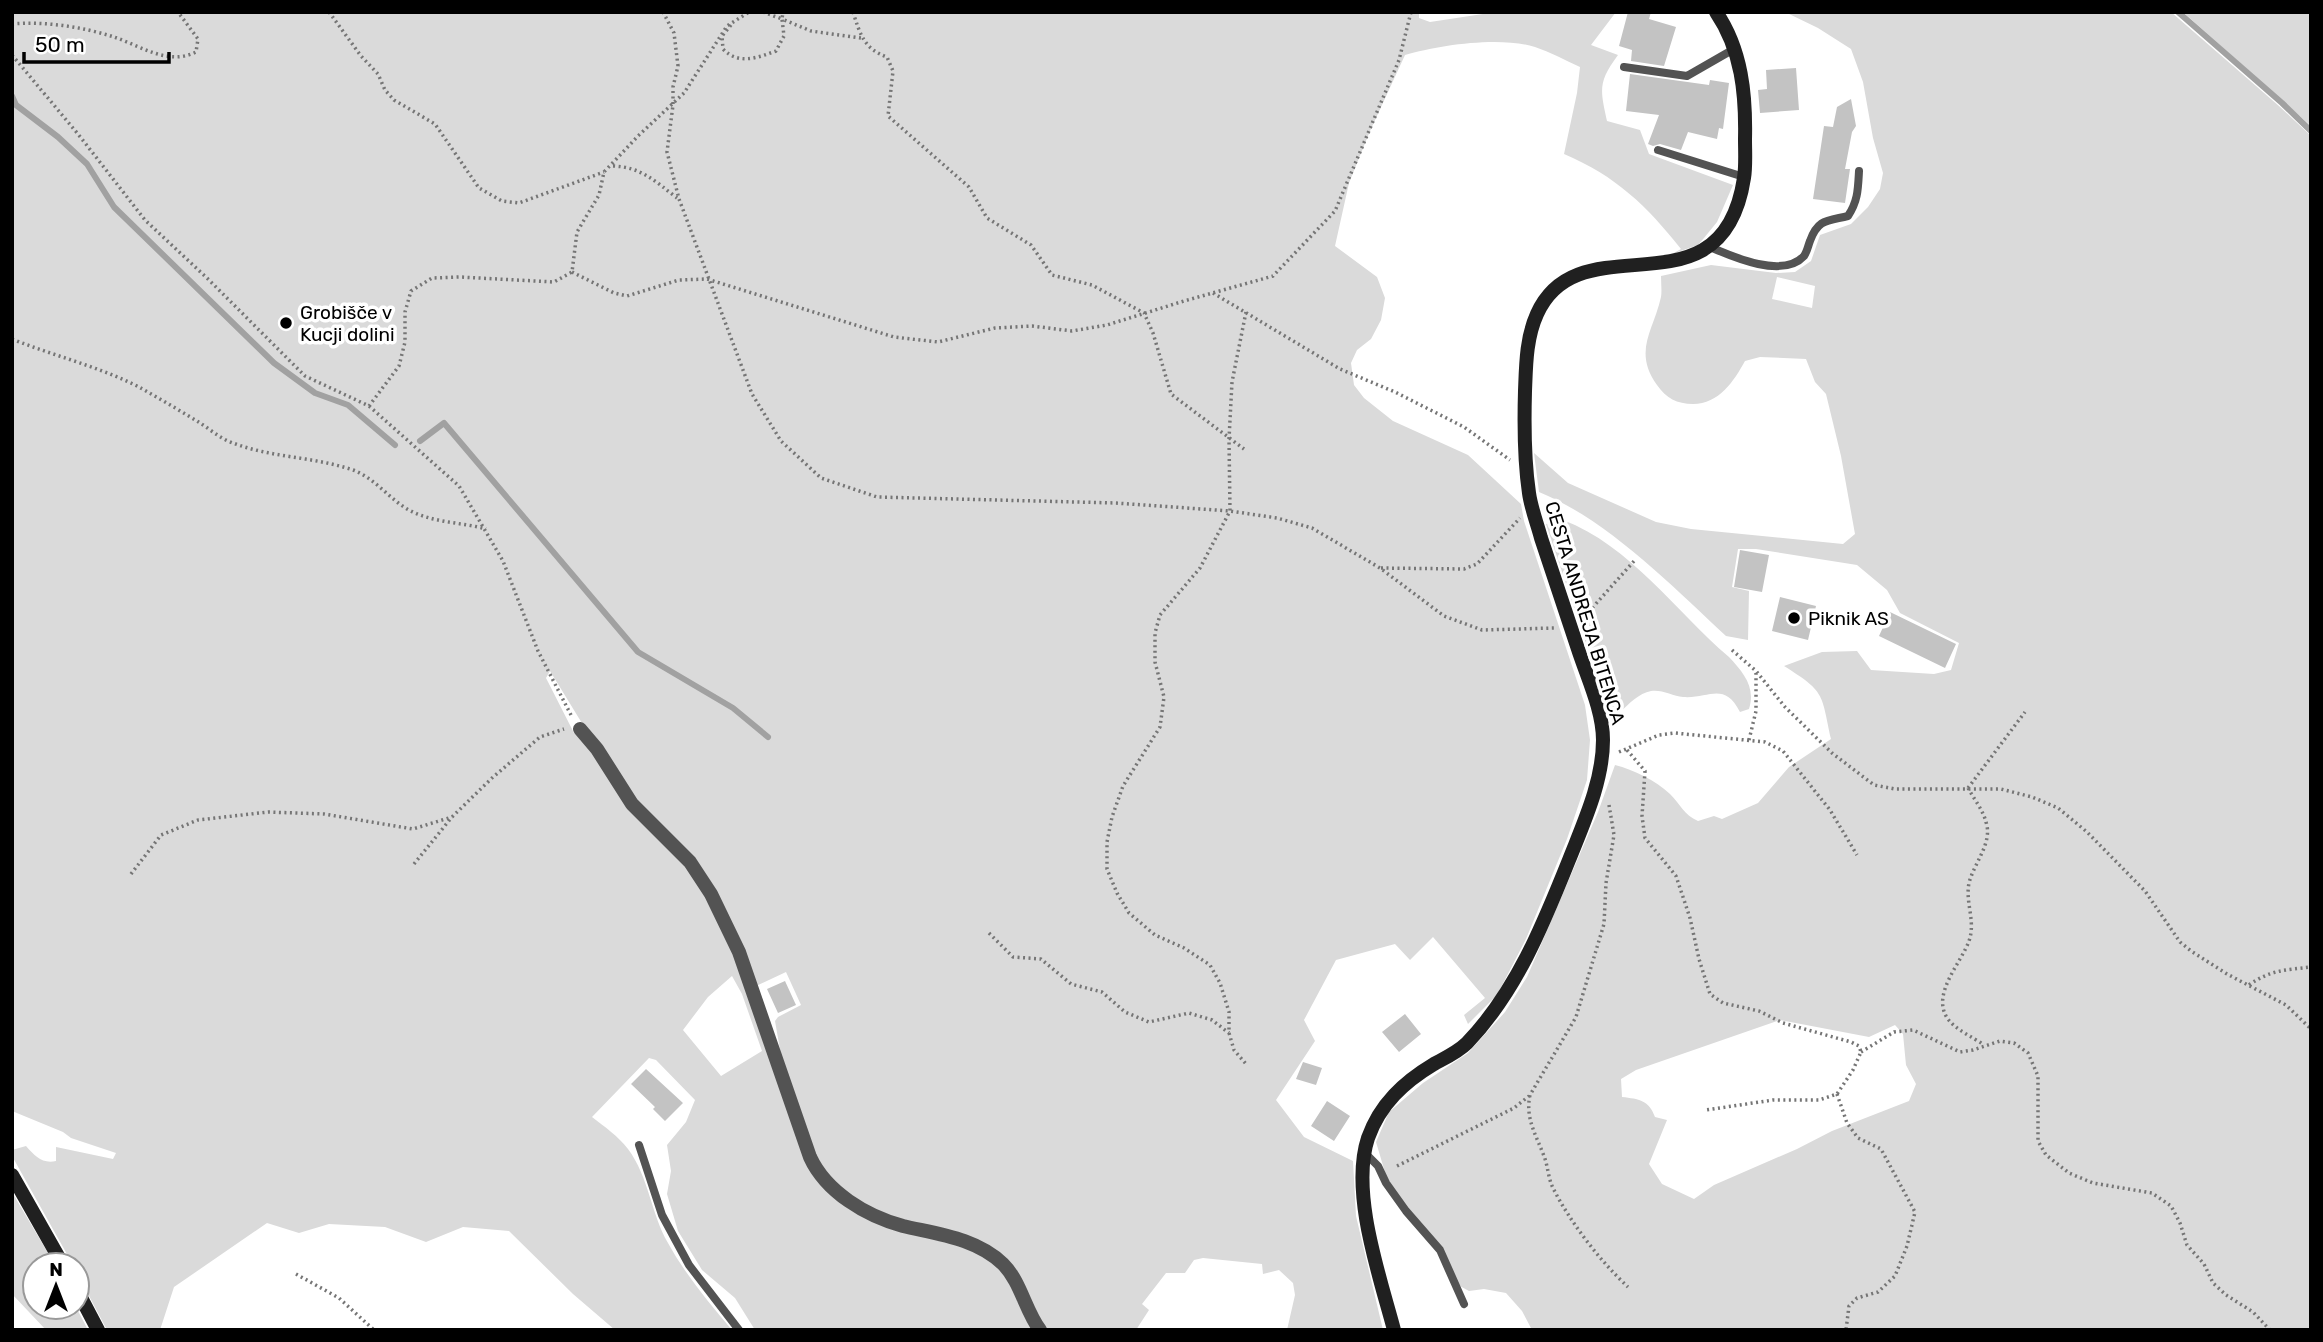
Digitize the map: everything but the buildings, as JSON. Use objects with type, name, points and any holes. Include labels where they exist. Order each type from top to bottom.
[{"type":"street","points":[[1710,247],[1722,235],[1737,208],[1744,177],[1745,110],[1742,72],[1727,29],[1716,12]]},
{"type":"street","name":"CESTA ANDREJA BITENCA","points":[[1394,1330],[1369,1235],[1364,1184],[1365,1153],[1381,1109],[1403,1084],[1464,1046],[1496,1007],[1523,965],[1583,826],[1602,755],[1603,734],[1596,705],[1532,507],[1524,437],[1527,355],[1535,317],[1548,294],[1569,278],[1599,268],[1662,264],[1700,254],[1710,247]]},
{"type":"street","points":[[580,729],[597,749],[632,804],[690,862],[727,923],[740,952],[818,1175],[839,1195],[881,1218],[970,1243],[992,1256],[1003,1264],[1017,1284],[1040,1330]]},
{"type":"street","points":[[12,1175],[56,1251]]},
{"type":"lane","points":[[1624,67],[1687,76],[1734,49]]},
{"type":"lane","points":[[1658,150],[1744,177]]},
{"type":"lane","points":[[1710,247],[1743,261],[1769,265],[1794,263],[1805,255],[1817,225],[1847,216],[1853,208],[1857,199],[1859,171]]},
{"type":"lane","points":[[639,1145],[662,1215],[689,1265],[739,1330]]},
{"type":"lane","points":[[1365,1153],[1378,1166],[1386,1183],[1406,1211],[1440,1250],[1464,1304]]},
{"type":"path","points":[[12,24],[70,27],[114,37],[152,53],[184,58],[196,52],[198,39],[178,12]]},
{"type":"path","points":[[330,12],[361,56],[378,74],[385,90],[394,100],[435,124],[479,188],[502,201],[519,203],[604,172],[612,166],[638,136],[684,93],[721,33],[749,12]]},
{"type":"path","points":[[663,12],[674,33],[678,66],[673,87],[667,152],[679,199],[752,394],[781,442],[821,478],[877,497],[1115,503],[1230,511],[1278,518],[1312,528],[1380,568],[1444,616],[1482,630],[1571,627],[1591,611],[1635,560]]},
{"type":"path","points":[[763,12],[811,31],[861,38]]},
{"type":"path","points":[[735,20],[722,36],[723,49],[730,56],[753,60],[776,51],[784,36],[783,12]]},
{"type":"path","points":[[853,12],[861,38],[873,52],[887,57],[893,71],[888,116],[969,187],[987,218],[1031,245],[1052,275],[1092,285],[1144,313],[1153,333],[1171,394],[1244,449]]},
{"type":"path","points":[[572,272],[614,293],[627,296],[679,280],[707,279],[894,337],[939,342],[995,328],[1032,326],[1072,331],[1107,325],[1273,276],[1335,211],[1399,60],[1411,12]]},
{"type":"path","points":[[12,55],[145,220],[305,376],[369,406],[459,486],[503,561],[551,680],[580,729]]},
{"type":"path","points":[[612,166],[629,167],[647,175],[679,199]]},
{"type":"path","points":[[572,272],[577,232],[599,195],[604,172]]},
{"type":"path","points":[[369,406],[399,366],[405,342],[405,312],[411,291],[432,278],[554,282],[572,272]]},
{"type":"path","points":[[1213,293],[1340,369],[1395,391],[1464,426],[1494,450],[1527,470]]},
{"type":"path","points":[[1246,312],[1232,382],[1229,439],[1230,511],[1200,568],[1160,615],[1155,633],[1155,662],[1164,697],[1160,727],[1123,786],[1107,842],[1107,869],[1129,913],[1155,935],[1184,948],[1210,965],[1220,982],[1229,1012],[1229,1033],[1234,1050],[1246,1064]]},
{"type":"path","points":[[12,339],[52,355],[97,368],[138,387],[228,440],[267,453],[312,460],[355,471],[377,484],[409,510],[436,519],[486,529]]},
{"type":"path","points":[[1380,568],[1464,569],[1477,564],[1513,523],[1532,507]]},
{"type":"path","points":[[1732,650],[1756,671],[1772,692],[1822,744],[1874,785],[1895,789],[2001,789],[2032,797],[2058,808],[2087,832],[2145,891],[2180,942],[2209,964],[2286,1005],[2311,1030]]},
{"type":"path","points":[[1749,740],[1756,711],[1756,671]]},
{"type":"path","points":[[1968,788],[2025,712]]},
{"type":"path","points":[[414,864],[452,817],[540,737],[566,728],[580,729]]},
{"type":"path","points":[[1602,755],[1627,750],[1659,735],[1675,733],[1765,742],[1783,751],[1830,810],[1857,855]]},
{"type":"path","points":[[1627,750],[1645,771],[1645,838],[1676,876],[1710,993],[1723,1003],[1759,1011],[1783,1023],[1851,1042],[1859,1046],[1861,1052]]},
{"type":"path","points":[[1968,788],[1987,822],[1987,836],[1969,883],[1972,926],[1969,940],[1949,980],[1943,1006],[1946,1017],[1955,1026],[1984,1045]]},
{"type":"path","points":[[1608,794],[1614,835],[1606,883],[1604,924],[1576,1017],[1530,1095],[1528,1106],[1532,1130],[1545,1158],[1552,1186],[1595,1252],[1628,1287]]},
{"type":"path","points":[[131,874],[161,835],[198,820],[268,813],[324,814],[413,829],[452,817]]},
{"type":"path","points":[[989,933],[1013,957],[1041,959],[1071,984],[1102,992],[1125,1012],[1149,1022],[1189,1013],[1212,1020],[1229,1033]]},
{"type":"path","points":[[2249,985],[2264,975],[2280,970],[2311,967]]},
{"type":"path","points":[[1706,1110],[1773,1100],[1819,1100],[1837,1094],[1861,1052],[1894,1032],[1913,1030],[1960,1052],[2000,1041],[2014,1043],[2028,1053],[2038,1076],[2038,1141],[2046,1154],[2069,1173],[2093,1183],[2152,1193],[2171,1206],[2187,1245],[2204,1264],[2213,1283],[2253,1312],[2270,1330]]},
{"type":"path","points":[[1837,1094],[1847,1123],[1858,1138],[1881,1149],[1915,1212],[1907,1246],[1895,1276],[1878,1293],[1857,1298],[1849,1306],[1846,1330]]},
{"type":"path","points":[[1397,1166],[1514,1108],[1530,1095]]},
{"type":"path","points":[[296,1274],[339,1298],[374,1330]]},
{"type":"shaded area","points":[[12,12],[1419,12],[1419,18],[1430,22],[1496,12],[1616,12],[1591,45],[1618,55],[1602,86],[1607,121],[1640,130],[1649,154],[1733,185],[1717,222],[1698,245],[1672,254],[1681,249],[1643,206],[1615,182],[1564,154],[1580,67],[1535,47],[1505,42],[1452,45],[1405,55],[1349,183],[1335,246],[1377,277],[1385,298],[1381,320],[1371,339],[1357,350],[1351,363],[1354,385],[1364,398],[1393,421],[1468,455],[1521,504],[1524,521],[1585,705],[1590,740],[1587,780],[1567,839],[1526,939],[1497,995],[1468,1024],[1464,1015],[1485,998],[1433,937],[1410,960],[1395,944],[1336,960],[1304,1020],[1315,1041],[1276,1100],[1304,1137],[1353,1161],[1356,1216],[1383,1330],[1287,1330],[1295,1295],[1293,1283],[1279,1270],[1263,1274],[1262,1264],[1203,1258],[1194,1260],[1185,1273],[1166,1273],[1142,1304],[1149,1310],[1136,1330],[1046,1330],[1019,1279],[1003,1258],[975,1240],[891,1218],[844,1195],[821,1172],[782,1061],[775,1021],[801,1005],[786,972],[756,986],[735,929],[705,877],[687,852],[636,803],[550,671],[546,678],[574,733],[584,739],[598,758],[626,806],[671,846],[714,907],[743,971],[816,1179],[840,1200],[867,1217],[957,1244],[984,1256],[1008,1279],[1032,1330],[755,1330],[735,1298],[702,1270],[678,1231],[667,1194],[671,1171],[667,1145],[686,1122],[695,1100],[656,1060],[649,1058],[592,1117],[628,1149],[641,1171],[668,1243],[706,1299],[732,1330],[615,1330],[573,1294],[509,1231],[463,1227],[426,1242],[385,1227],[329,1224],[299,1233],[267,1223],[174,1287],[160,1330],[107,1330],[91,1300],[91,1251],[65,1251],[12,1156],[12,1150],[26,1146],[39,1158],[51,1162],[56,1161],[56,1147],[113,1159],[116,1153],[71,1138],[63,1132],[12,1111]],"holes":[[[732,976],[742,994],[762,1051],[721,1076],[683,1030],[708,997]]]},
{"type":"shaded area","points":[[1785,12],[2171,12],[2311,136],[2311,1330],[1532,1330],[1522,1311],[1506,1293],[1484,1289],[1469,1291],[1458,1285],[1442,1248],[1407,1208],[1387,1179],[1376,1142],[1389,1112],[1423,1083],[1468,1053],[1505,1012],[1527,977],[1598,812],[1615,765],[1658,784],[1689,816],[1698,821],[1714,816],[1722,819],[1758,803],[1789,767],[1831,739],[1819,695],[1807,682],[1784,666],[1822,652],[1857,651],[1871,670],[1934,674],[1951,670],[1959,643],[1900,613],[1887,590],[1857,565],[1756,549],[1738,549],[1732,587],[1749,591],[1748,640],[1726,636],[1614,537],[1565,504],[1539,492],[1534,453],[1568,483],[1656,522],[1691,529],[1843,544],[1855,534],[1841,456],[1826,394],[1815,382],[1806,359],[1760,357],[1745,361],[1731,383],[1718,396],[1693,404],[1677,401],[1660,390],[1646,362],[1647,341],[1661,297],[1661,276],[1711,265],[1776,273],[1795,272],[1811,261],[1820,235],[1851,224],[1868,207],[1880,189],[1883,173],[1873,138],[1863,82],[1851,49],[1818,28]],"holes":[[[1777,277],[1815,286],[1812,308],[1772,299]],[[1780,1020],[1869,1037],[1895,1025],[1903,1034],[1906,1065],[1916,1084],[1909,1101],[1832,1131],[1714,1185],[1694,1199],[1662,1184],[1649,1164],[1667,1120],[1655,1117],[1643,1101],[1622,1097],[1621,1079],[1636,1070]]]},
{"type":"shaded area","points":[[2183,12],[2311,12],[2311,126]]},
{"type":"shaded area","points":[[1563,520],[1587,531],[1631,563],[1729,657],[1743,674],[1749,687],[1749,709],[1740,712],[1728,697],[1722,694],[1683,697],[1655,691],[1638,696],[1620,712],[1609,712],[1546,524]]},
{"type":"shaded area","points":[[12,1192],[47,1251],[21,1251],[21,1304],[12,1294]]},
{"type":"shaded area","points":[[38,1321],[83,1321],[88,1330],[46,1330]]},
{"type":"waterway","points":[[2178,12],[2311,131]]},
{"type":"waterway","points":[[12,96],[16,105],[58,137],[87,164],[114,207],[274,363],[315,393],[348,405],[395,445]]},
{"type":"waterway","points":[[420,441],[444,423],[638,652],[733,708],[768,737]]},
{"type":"place","name":"Grobišče v Kucji dolini","points":[[286,323]]},
{"type":"place","name":"Piknik AS","points":[[1794,618]]}]
